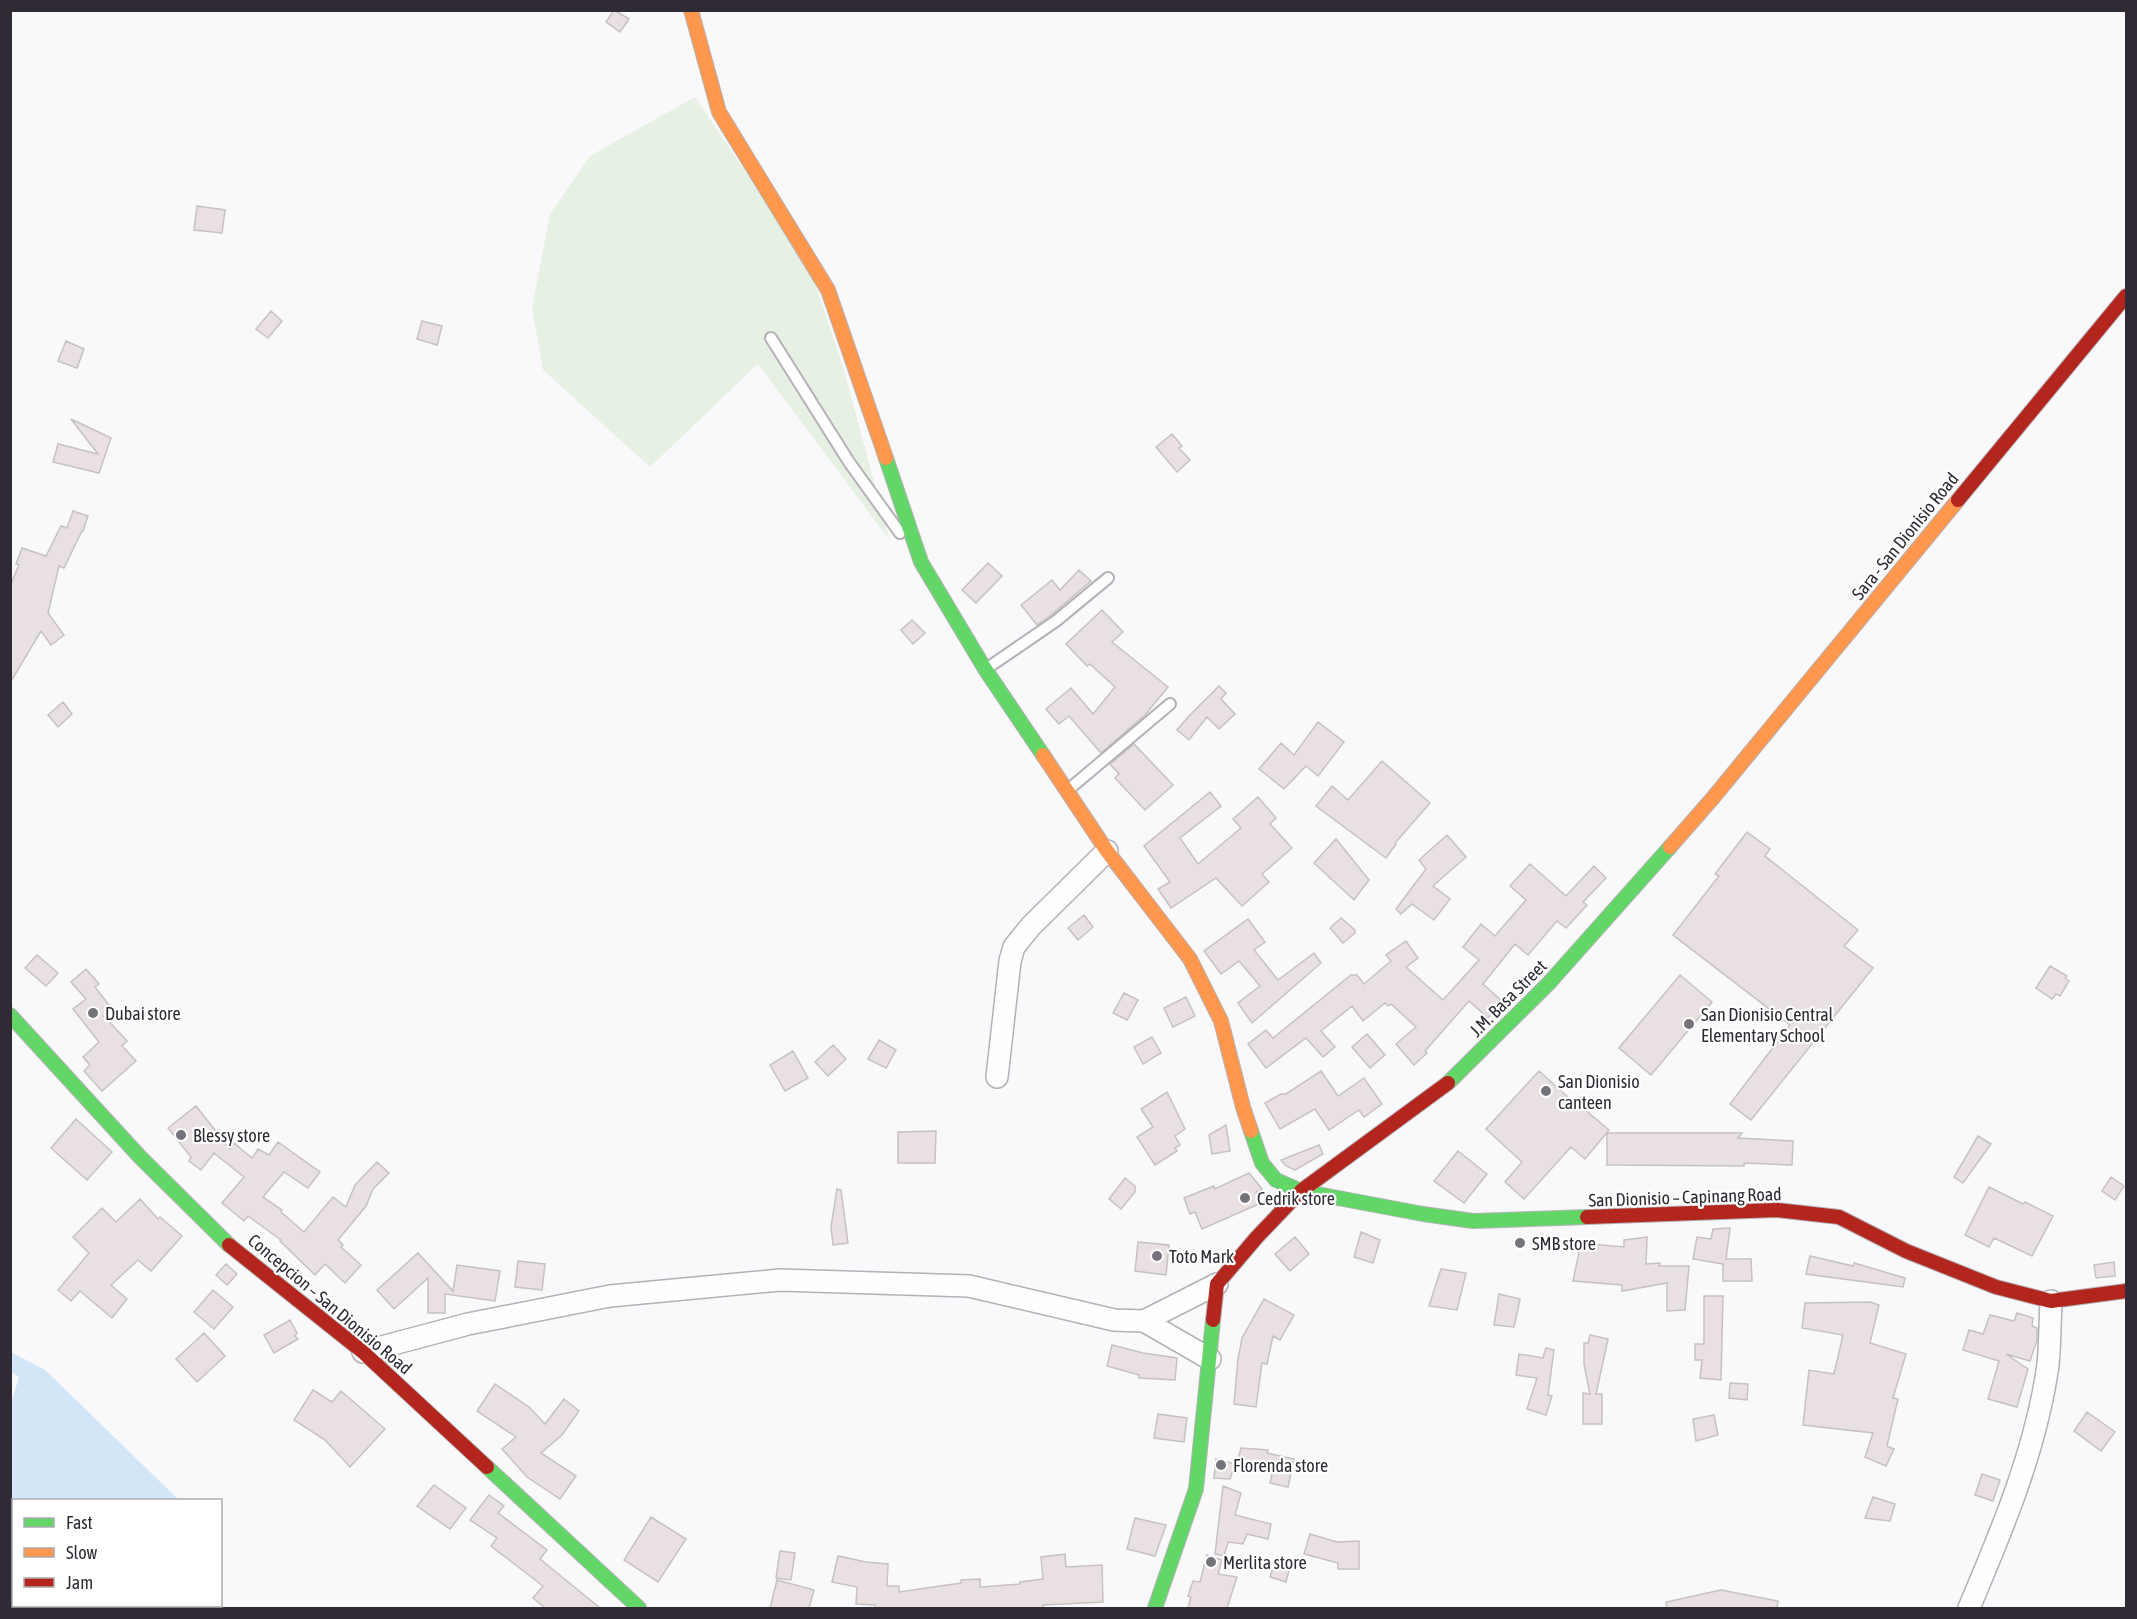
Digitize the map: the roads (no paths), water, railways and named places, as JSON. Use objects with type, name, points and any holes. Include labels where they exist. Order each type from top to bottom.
[{"type":"main road","name":"San Dionisio – Capinang Road","points":[[691,10],[719,112],[828,290],[921,562],[986,669],[1107,851],[1196,969],[1221,1022],[1243,1107],[1262,1163],[1276,1180],[1301,1191],[1473,1221],[1777,1210],[1839,1217],[1906,1251],[1996,1287],[2051,1301],[2127,1291]]},
{"type":"main road","name":"Sara - San Dionisio Road","points":[[1712,799],[2127,296]]},
{"type":"main road","name":"J.M. Basa Street","points":[[1301,1191],[1448,1083],[1549,983],[1712,799]]},
{"type":"main road","name":"Concepcion – San Dionisio Road","points":[[10,1015],[140,1157],[240,1255],[363,1352],[639,1608]]},
{"type":"main road","points":[[1155,1608],[1196,1489],[1217,1284],[1257,1237],[1301,1191]]},
{"type":"street","points":[[997,1077],[1010,961],[1014,947],[1107,851]]},
{"type":"street","points":[[363,1352],[468,1324],[610,1296],[780,1280],[969,1286],[1114,1320],[1144,1321],[1210,1359]]},
{"type":"street","points":[[1144,1321],[1217,1284]]},
{"type":"street","points":[[1969,1608],[1998,1542],[2020,1479],[2048,1365],[2051,1301]]},
{"type":"lane","points":[[771,338],[849,462],[921,562]]},
{"type":"lane","points":[[986,669],[1056,621],[1108,578]]},
{"type":"lane","points":[[1068,790],[1170,704]]},
{"type":"water","points":[[11,1352],[45,1370],[178,1499],[12,1499],[12,1607],[218,1608],[11,1608],[10,1407],[19,1377],[11,1372]]},
{"type":"place","name":"Dubai store","points":[[93,1013]]},
{"type":"place","name":"San Dionisio Central Elementary School","points":[[1689,1024]]},
{"type":"place","name":"San Dionisio canteen","points":[[1546,1091]]},
{"type":"place","name":"Blessy store","points":[[181,1135]]},
{"type":"place","name":"Cedrik store","points":[[1245,1198]]},
{"type":"place","name":"SMB store","points":[[1520,1243]]},
{"type":"place","name":"Toto Mark","points":[[1157,1256]]},
{"type":"place","name":"Florenda store","points":[[1221,1465]]},
{"type":"place","name":"Merlita store","points":[[1211,1562]]}]
